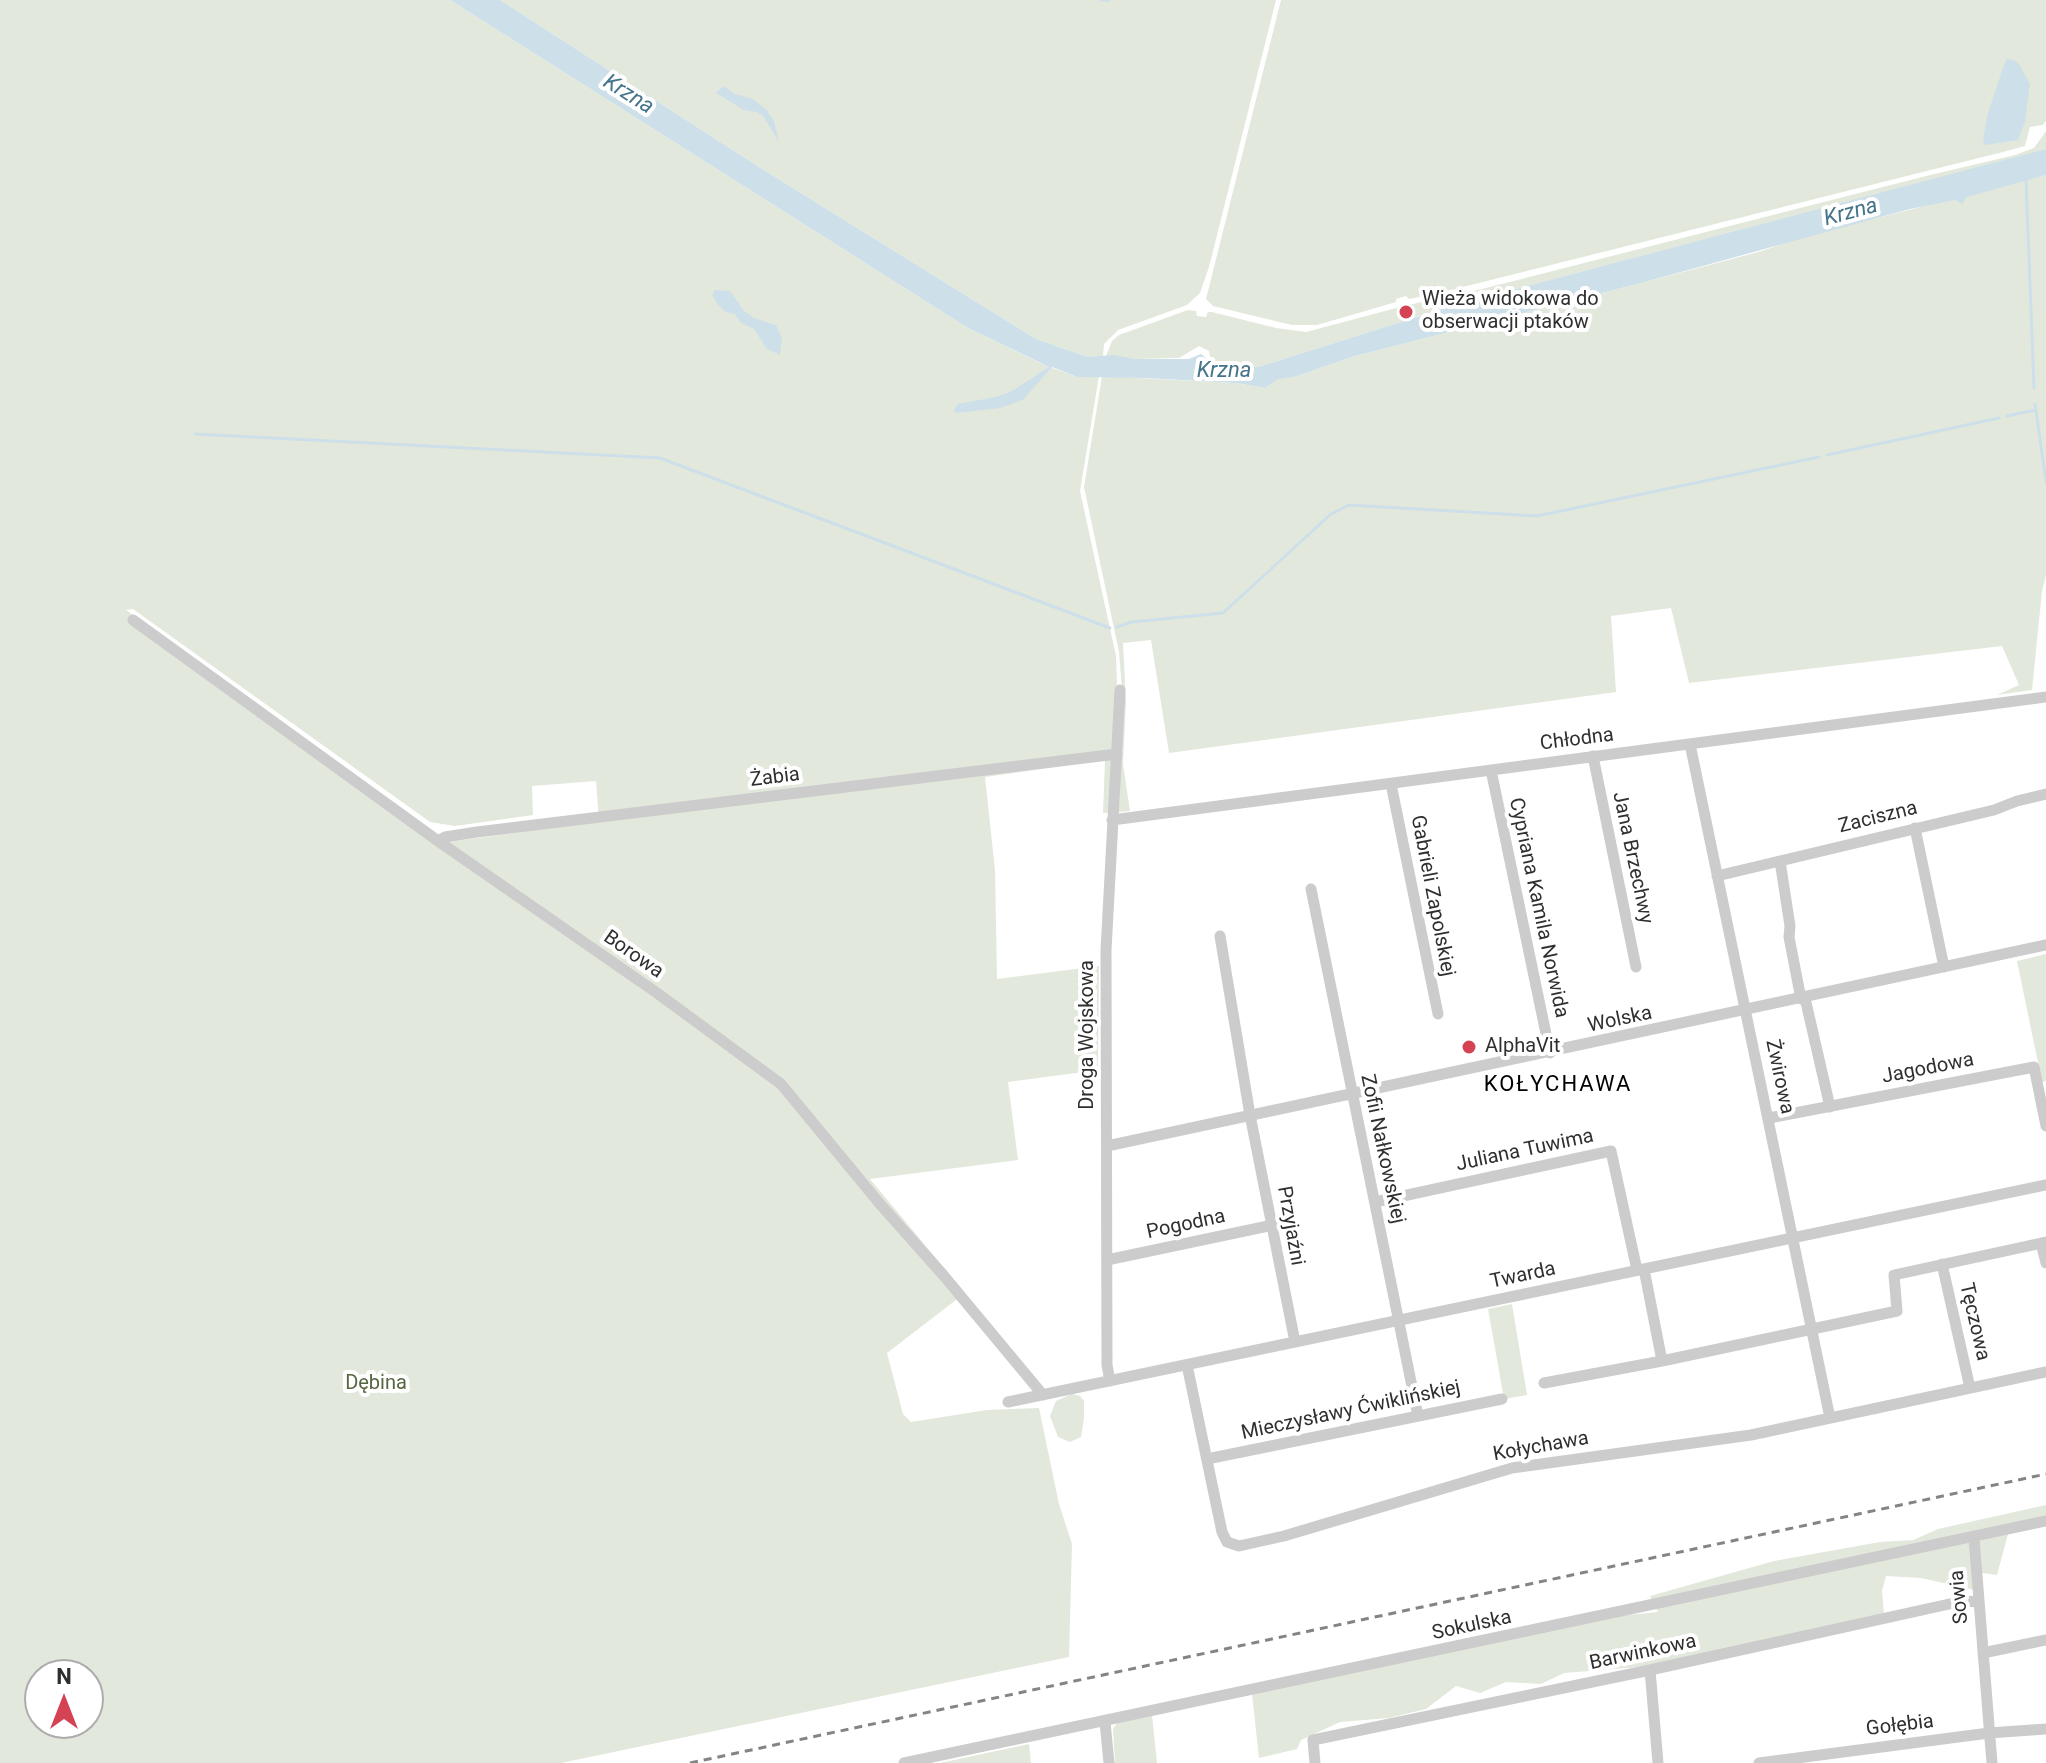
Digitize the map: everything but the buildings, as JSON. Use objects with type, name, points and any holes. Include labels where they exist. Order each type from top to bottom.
[{"type":"street","name":"Borowa","points":[[133,620],[781,1084],[1043,1395]]},
{"type":"street","name":"Droga Wojskowa","points":[[1110,1381],[1107,1365],[1106,950],[1120,690]]},
{"type":"street","name":"Chłodna","points":[[1112,820],[2046,697]]},
{"type":"street","name":"Żwirowa","points":[[1690,744],[1830,1418]]},
{"type":"street","name":"Żabia","points":[[438,841],[477,832],[1117,754]]},
{"type":"street","name":"Jana Brzechwy","points":[[1593,756],[1636,967]]},
{"type":"street","name":"Cypriana Kamila Norwida","points":[[1491,770],[1550,1053]]},
{"type":"street","name":"Gabrieli Zapolskiej","points":[[1391,784],[1438,1014]]},
{"type":"street","name":"Zaciszna","points":[[1717,876],[1994,810],[2046,794]]},
{"type":"street","points":[[1915,828],[1944,967]]},
{"type":"street","points":[[1780,861],[1789,937],[1830,1107]]},
{"type":"street","name":"Zofii Nałkowskiej","points":[[1311,889],[1418,1416]]},
{"type":"street","name":"Przyjaźni","points":[[1220,936],[1250,1115],[1295,1342]]},
{"type":"street","name":"Wolska","points":[[1107,1146],[2046,945]]},
{"type":"street","name":"Jagodowa","points":[[1769,1118],[2034,1067],[2046,1126]]},
{"type":"street","name":"Juliana Tuwima","points":[[1375,1202],[1611,1151],[1640,1269]]},
{"type":"street","name":"Twarda","points":[[1008,1402],[2046,1185]]},
{"type":"street","name":"Pogodna","points":[[1107,1260],[1273,1225]]},
{"type":"street","points":[[1544,1383],[1897,1311],[1894,1275],[2044,1242],[2046,1263]]},
{"type":"street","name":"Tęczowa","points":[[1942,1264],[1970,1388]]},
{"type":"street","points":[[1640,1269],[1662,1361]]},
{"type":"street","name":"Kołychawa","points":[[1187,1365],[1223,1536],[1229,1543],[1239,1546],[1284,1536],[1512,1468],[1729,1439],[2046,1372]]},
{"type":"street","name":"Mieczysławy Ćwiklińskiej","points":[[1207,1459],[1502,1399]]},
{"type":"street","name":"Sokulska","points":[[904,1763],[2046,1521]]},
{"type":"street","name":"Sowia","points":[[1974,1538],[1992,1763]]},
{"type":"street","name":"Barwinkowa","points":[[1315,1763],[1313,1740],[1963,1601],[1979,1602]]},
{"type":"street","points":[[1983,1653],[2046,1640]]},
{"type":"street","points":[[1650,1670],[1658,1763]]},
{"type":"street","points":[[1105,1722],[1109,1763]]},
{"type":"street","name":"Gołębia","points":[[1759,1763],[1989,1733],[2046,1729]]},
{"type":"green space","name":"Dębina","points":[[0,0],[450,0],[968,328],[1042,364],[1077,377],[1099,376],[1080,491],[1116,656],[1118,713],[1109,813],[1103,813],[1105,760],[985,777],[995,870],[997,979],[1099,966],[1098,1070],[1008,1082],[1018,1160],[870,1179],[965,1293],[887,1353],[903,1414],[911,1422],[987,1410],[1039,1408],[1059,1504],[1072,1544],[1069,1657],[561,1763],[0,1763]],"holes":[[[133,609],[430,822],[455,826],[533,815],[532,786],[596,781],[599,821],[449,842],[126,610]]]},
{"type":"green space","points":[[500,0],[1276,0],[1200,293],[1187,305],[1118,330],[1104,344],[1103,356],[1088,357],[1036,339],[759,167]]},
{"type":"green space","points":[[1281,0],[2046,0],[2046,121],[2043,125],[2030,127],[2025,146],[2003,152],[1435,294],[1409,299],[1406,296],[1396,299],[1396,302],[1317,325],[1292,325],[1213,306],[1206,299]]},
{"type":"green space","points":[[2046,131],[2046,149],[2024,156],[1452,306],[1258,367],[1211,362],[1209,351],[1199,346],[1179,358],[1106,356],[1112,341],[1119,335],[1188,310],[1196,311],[1197,316],[1206,317],[1208,312],[1212,312],[1306,332],[1400,307],[1402,312],[1407,310],[1406,306],[1417,303],[2015,155],[2034,148]]},
{"type":"green space","points":[[2046,175],[2046,575],[2032,690],[1997,695],[2019,685],[2002,646],[1689,683],[1671,608],[1611,616],[1616,692],[1169,753],[1151,640],[1123,643],[1126,701],[1123,764],[1130,811],[1119,812],[1122,689],[1119,652],[1084,487],[1102,376],[1236,383],[1265,388],[1278,378],[1294,377],[1355,356]]},
{"type":"green space","points":[[2046,954],[2046,1081],[2042,1082],[2017,961]]},
{"type":"green space","points":[[1512,1304],[1527,1395],[1504,1399],[1488,1309]]},
{"type":"green space","points":[[1072,1394],[1084,1401],[1084,1419],[1081,1437],[1070,1442],[1058,1437],[1050,1416],[1056,1401]]},
{"type":"green space","points":[[2046,1505],[2046,1519],[2008,1534],[1997,1575],[1974,1572],[1975,1590],[1921,1578],[1886,1576],[1882,1591],[1884,1614],[1653,1666],[1564,1673],[1541,1684],[1506,1682],[1480,1693],[1456,1686],[1426,1709],[1389,1718],[1340,1722],[1301,1740],[1297,1749],[1259,1758],[1252,1694],[1618,1616],[1658,1612],[1650,1596],[1774,1561],[1880,1542],[1913,1540],[1938,1529]]},
{"type":"green space","points":[[1152,1715],[1157,1763],[1115,1763],[1113,1729],[1117,1723]]},
{"type":"green space","points":[[1029,1744],[1031,1763],[940,1763]]},
{"type":"water","name":"Krzna","points":[[450,0],[500,0],[759,167],[1036,339],[1088,357],[1113,355],[1136,359],[1189,359],[1201,354],[1211,362],[1258,367],[1452,306],[2046,149],[2046,175],[1967,197],[1962,204],[1955,200],[1910,209],[1641,283],[1355,356],[1294,377],[1278,379],[1265,388],[1236,383],[1077,377],[1052,367],[1024,399],[1001,408],[957,413],[953,411],[958,404],[1012,391],[1049,367],[968,328]]},
{"type":"water","points":[[2006,59],[2019,64],[2030,84],[2025,122],[2018,140],[1985,145],[1987,116]]},
{"type":"water","points":[[723,86],[735,94],[753,99],[766,109],[774,121],[779,142],[763,116],[744,110],[716,93]]},
{"type":"water","points":[[715,290],[730,291],[744,311],[754,318],[776,325],[782,338],[780,355],[767,349],[754,329],[718,305],[712,295]]},
{"type":"waterway","points":[[1101,0],[1109,0]]},
{"type":"waterway","points":[[2026,180],[2034,388]]},
{"type":"waterway","points":[[2035,404],[2046,481]]},
{"type":"waterway","points":[[2007,416],[2035,410]]},
{"type":"waterway","points":[[1827,455],[1999,418]]},
{"type":"waterway","points":[[195,434],[660,458],[1110,628]]},
{"type":"waterway","points":[[1117,627],[1132,622],[1223,613],[1331,514],[1349,505],[1537,516],[1819,457]]},
{"type":"railway","points":[[690,1763],[2046,1474]]},
{"type":"place","name":"Wieża widokowa do obserwacji ptaków","points":[[1406,312]]},
{"type":"place","name":"AlphaVit","points":[[1469,1047]]},
{"type":"district","name":"KOŁYCHAWA","points":[[1558,1085]]}]
